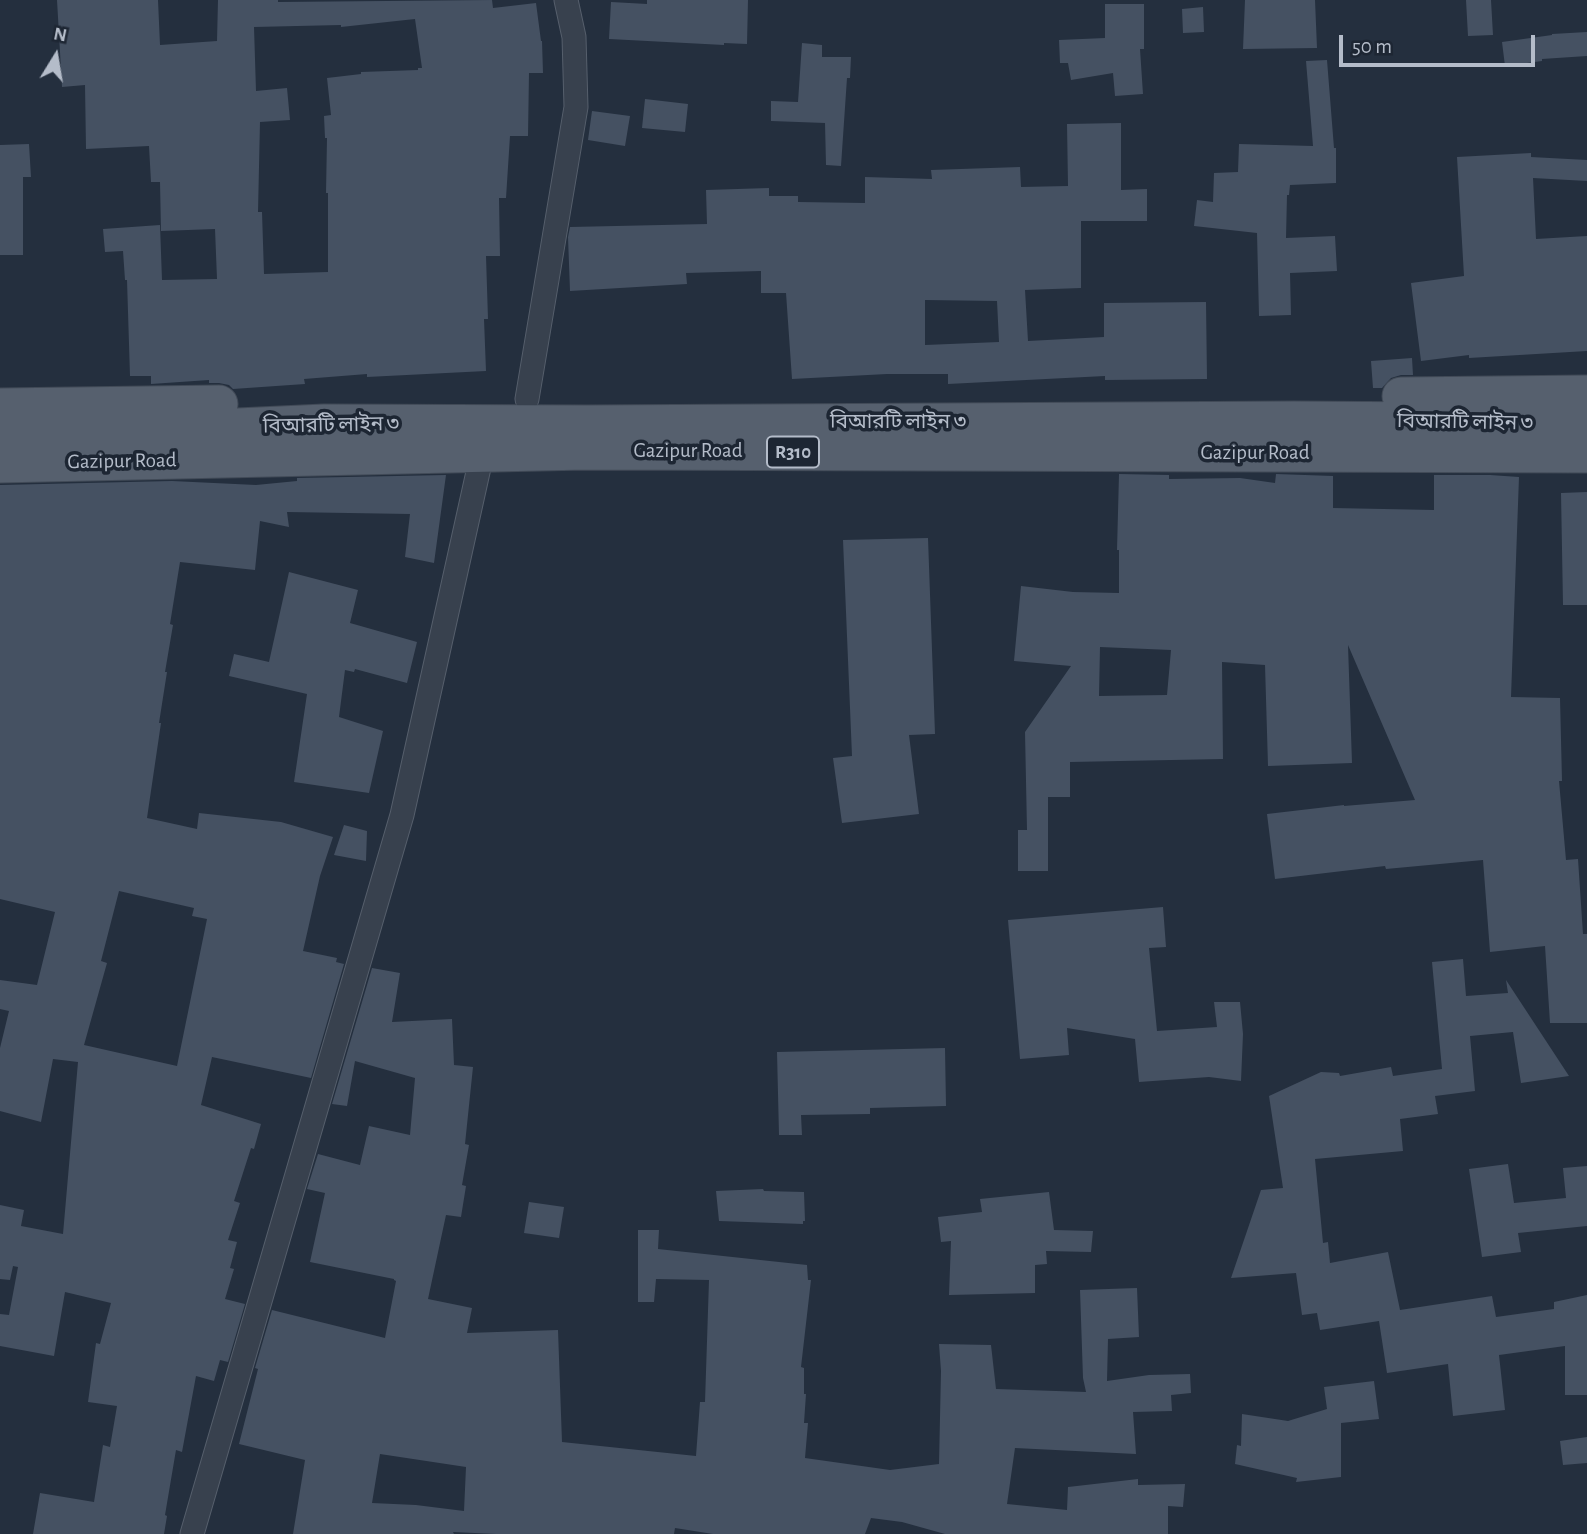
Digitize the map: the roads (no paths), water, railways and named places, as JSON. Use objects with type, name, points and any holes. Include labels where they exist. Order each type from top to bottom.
[{"type":"main road","points":[[0,407],[527,399],[1163,400],[1587,394]]},
{"type":"main road","name":"বিআরটি লাইন ৩","points":[[0,438],[324,424],[1294,420],[1587,425]]},
{"type":"main road","name":"Gazipur Road","points":[[0,464],[585,451],[1587,454]]},
{"type":"street","points":[[527,399],[576,107],[574,37],[566,0]]},
{"type":"street","points":[[192,1534],[402,815],[481,454]]}]
